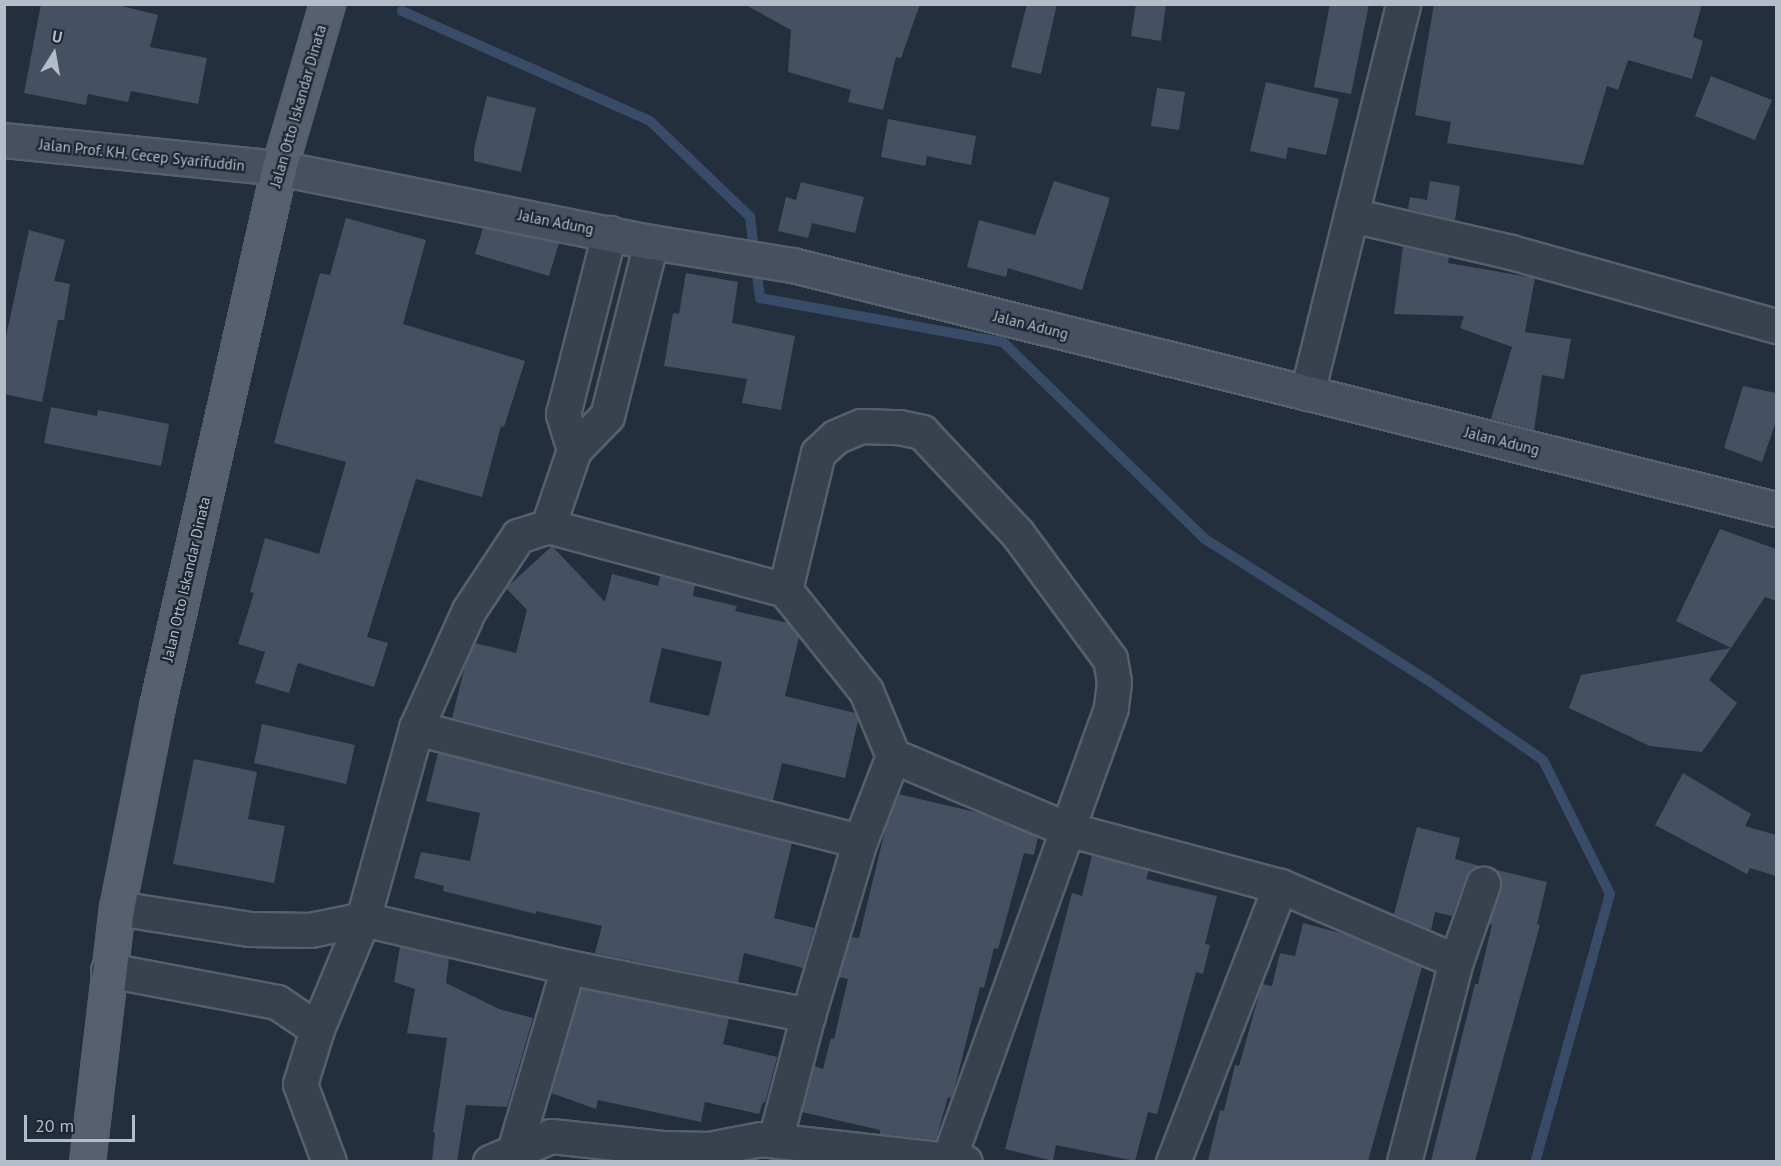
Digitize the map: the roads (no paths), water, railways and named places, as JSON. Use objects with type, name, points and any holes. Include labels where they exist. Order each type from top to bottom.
[{"type":"main road","name":"Jalan Otto Iskandar Dinata","points":[[87,1161],[117,908],[160,694],[279,168],[327,4]]},
{"type":"main road","name":"Jalan Prof. KH. Cecep Syarifuddin","points":[[4,140],[138,156],[279,168]]},
{"type":"main road","name":"Jalan Adung","points":[[279,168],[651,242],[792,265],[1776,509]]},
{"type":"street","points":[[1307,393],[1402,4]]},
{"type":"street","points":[[1351,215],[1510,252],[1776,326]]},
{"type":"street","points":[[574,450],[563,414],[609,233]]},
{"type":"street","points":[[548,526],[574,450],[607,416],[651,242]]},
{"type":"street","points":[[502,1156],[552,1136],[675,1148],[709,1149],[761,1139],[957,1160],[1067,829],[1111,708],[1114,682],[1110,658],[1017,533],[922,432],[861,426],[835,437],[818,453],[784,590]]},
{"type":"street","points":[[329,1161],[300,1083],[317,1029],[363,919],[416,728],[469,610],[518,536],[548,526],[784,590],[866,692],[893,756],[860,841],[808,1015],[775,1140]]},
{"type":"street","points":[[416,728],[860,841]]},
{"type":"street","points":[[893,756],[1067,829],[1280,886],[1456,961]]},
{"type":"street","points":[[1404,1161],[1456,961],[1483,884]]},
{"type":"street","points":[[1173,1161],[1280,886]]},
{"type":"street","points":[[117,908],[250,929],[310,930],[363,919],[568,967],[808,1015]]},
{"type":"street","points":[[502,1156],[568,967]]},
{"type":"street","points":[[108,970],[277,1002],[317,1029]]},
{"type":"waterway","points":[[402,11],[650,121],[750,217],[760,298],[1003,342],[1205,539],[1426,679],[1543,760],[1610,894],[1535,1162]]}]
